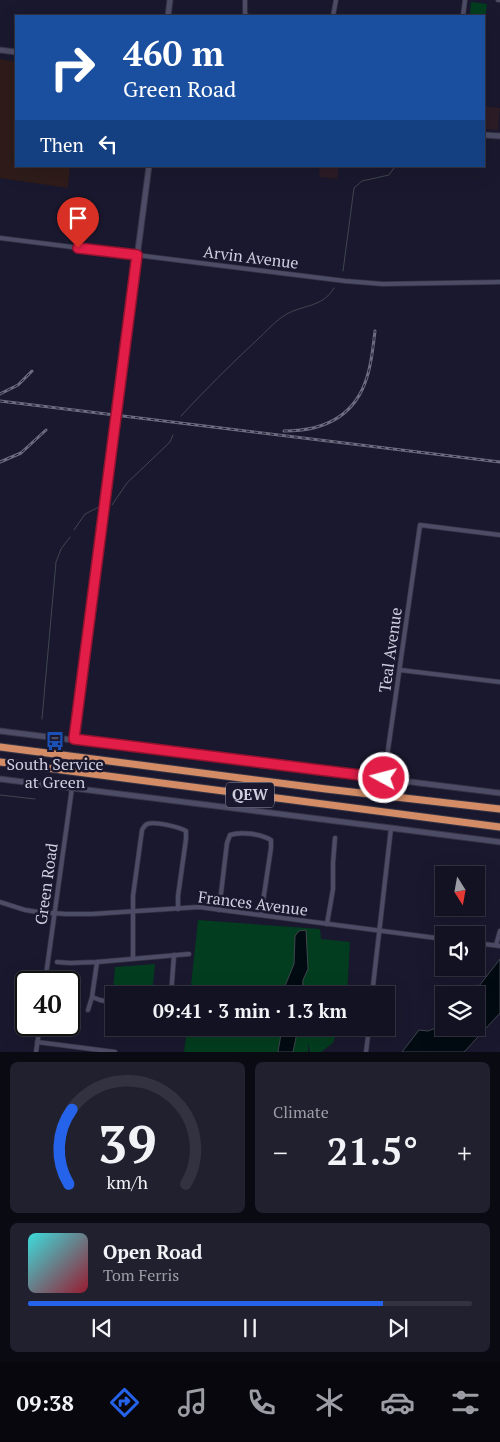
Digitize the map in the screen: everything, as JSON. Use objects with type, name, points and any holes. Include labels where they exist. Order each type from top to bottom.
[{"type":"highway","name":"QEW","points":[[0,747],[326,789],[500,809]]},
{"type":"highway","name":"QEW","points":[[0,762],[500,827]]},
{"type":"street","points":[[168,15],[170,0]]},
{"type":"street","points":[[246,0],[246,15]]},
{"type":"street","points":[[333,15],[336,0]]},
{"type":"street","points":[[463,15],[465,0]]},
{"type":"street","points":[[0,50],[15,52]]},
{"type":"street","points":[[485,135],[500,136]]},
{"type":"street","points":[[74,739],[149,167]]},
{"type":"street","name":"Arvin Avenue","points":[[0,238],[364,283],[500,282]]},
{"type":"street","name":"Teal Avenue","points":[[384,778],[420,525],[500,535]]},
{"type":"street","points":[[400,670],[500,682]]},
{"type":"street","points":[[0,731],[500,793]]},
{"type":"street","points":[[0,779],[500,842]]},
{"type":"street","name":"Green Road","points":[[47,971],[72,788]]},
{"type":"street","points":[[133,958],[133,896],[142,830],[145,825],[151,823],[180,827],[186,831],[178,909]]},
{"type":"street","points":[[373,986],[391,828]]},
{"type":"street","points":[[219,910],[227,843],[230,836],[236,833],[265,837],[271,840],[272,848],[261,915]]},
{"type":"street","points":[[327,924],[333,889],[334,838]]},
{"type":"street","name":"Frances Avenue","points":[[0,902],[25,910],[92,914],[199,907],[435,938]]},
{"type":"street","points":[[485,944],[498,946],[500,931]]},
{"type":"street","points":[[57,962],[97,962],[190,954]]},
{"type":"street","points":[[172,986],[174,955]]},
{"type":"street","points":[[88,1010],[92,997],[97,962]]},
{"type":"street","points":[[92,997],[105,1001]]},
{"type":"street","points":[[36,1052],[38,1036]]},
{"type":"street","points":[[366,1052],[368,1036]]},
{"type":"street","points":[[37,1042],[115,1052]]},
{"type":"shaded area","points":[[0,59],[15,62],[15,167],[70,167],[68,188],[0,178]]},
{"type":"shaded area","points":[[485,106],[500,108],[498,130],[485,129]]},
{"type":"shaded area","points":[[320,167],[339,167],[337,179],[319,177]]},
{"type":"shaded area","points":[[306,930],[308,969],[303,986],[285,986],[294,964],[295,936],[299,931]]},
{"type":"shaded area","points":[[500,959],[500,1013],[485,1029],[485,986],[479,986]]},
{"type":"shaded area","points":[[435,1028],[435,1036],[479,1036],[464,1052],[402,1052],[419,1030],[428,1031]]},
{"type":"shaded area","points":[[281,1036],[296,1036],[293,1052],[278,1052]]},
{"type":"green space","points":[[471,2],[487,4],[485,19],[485,15],[470,15]]},
{"type":"green space","points":[[198,920],[320,929],[321,939],[350,942],[348,986],[191,986]]},
{"type":"green space","points":[[155,964],[153,986],[113,986],[115,967]]},
{"type":"green space","points":[[186,1036],[335,1036],[333,1043],[321,1052],[310,1052],[308,1043],[308,1052],[184,1052]]},
{"type":"waterway","points":[[343,271],[354,188],[362,181],[389,175],[394,168]]},
{"type":"waterway","points":[[181,416],[275,322],[289,313],[323,300],[334,288]]},
{"type":"waterway","points":[[112,505],[127,483],[170,442],[173,435]]},
{"type":"waterway","points":[[74,530],[85,514],[99,507]]},
{"type":"waterway","points":[[42,719],[56,562],[61,549],[70,537]]},
{"type":"waterway","points":[[0,795],[35,799]]},
{"type":"railway","points":[[284,431],[312,428],[336,419],[346,412],[362,391],[369,371],[375,331]]},
{"type":"railway","points":[[0,394],[18,385],[32,371]]},
{"type":"railway","points":[[0,401],[500,462]]},
{"type":"railway","points":[[0,462],[21,453],[46,430]]},
{"type":"place","name":"South Service at Green","points":[[55,741]]},
{"type":"route","points":[[78,248],[137,255],[74,739],[384,778]]}]
